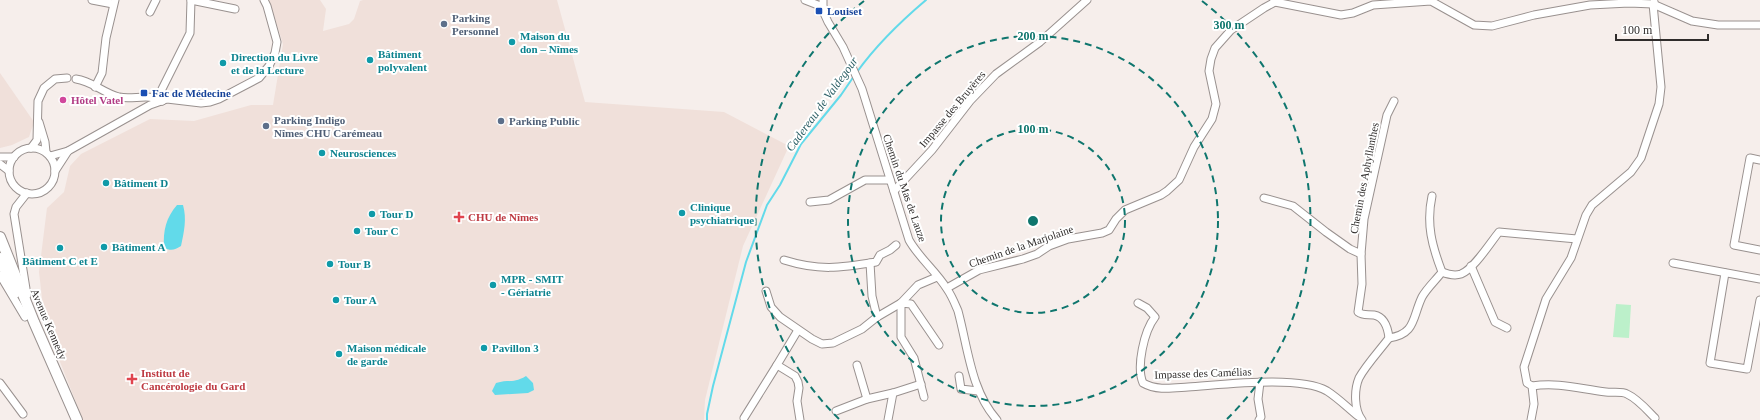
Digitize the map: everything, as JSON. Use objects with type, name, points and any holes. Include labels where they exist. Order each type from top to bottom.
[{"type":"main road","name":"Avenue Kennedy","points":[[0,236],[29,319],[70,420]]},
{"type":"main road","name":"Avenue Kennedy","points":[[0,258],[76,420]]},
{"type":"street","points":[[92,0],[114,2],[106,38],[102,73],[95,87]]},
{"type":"street","points":[[150,12],[156,0]]},
{"type":"street","points":[[162,101],[162,89],[190,33],[191,0],[235,9]]},
{"type":"street","points":[[38,116],[48,154],[54,163],[55,171],[53,180],[49,187],[42,192],[35,194],[27,193],[15,186],[10,179],[9,171],[14,157],[23,150],[31,148],[38,149],[48,154],[68,151],[150,105],[174,99],[201,103],[210,102],[219,99],[259,78],[269,66],[275,53],[276,42],[267,6],[264,0]]},
{"type":"street","points":[[805,0],[821,3]]},
{"type":"street","name":"Impasse des Bruyères","points":[[894,191],[932,150],[970,101],[996,74],[1040,42],[1087,0]]},
{"type":"street","points":[[1275,1],[1341,15],[1353,13],[1373,5],[1431,0],[1474,25],[1492,26],[1534,15],[1590,5],[1654,2],[1692,21],[1718,25],[1760,25]]},
{"type":"street","name":"Chemin de la Marjolaine","points":[[947,288],[979,270],[1023,259],[1037,254],[1049,246],[1068,240],[1102,233],[1109,230],[1116,218],[1125,210],[1160,196],[1168,191],[1178,180],[1194,147],[1212,119],[1216,104],[1209,71],[1215,48],[1231,30],[1275,1]]},
{"type":"street","points":[[1654,2],[1661,87],[1659,104],[1641,158],[1631,172],[1592,205],[1586,215],[1571,258],[1546,299],[1524,367],[1527,383],[1532,386],[1561,384],[1581,389],[1626,393],[1638,401],[1655,418]]},
{"type":"street","name":"Chemin du Mas de Lauze","points":[[821,3],[828,22],[843,48],[857,78],[909,240],[915,251],[947,288],[958,311],[978,391],[986,409],[996,420]]},
{"type":"street","points":[[31,148],[37,140],[38,101],[44,88],[55,79],[67,78]]},
{"type":"street","points":[[76,79],[85,80],[95,87],[120,97],[155,97],[162,101]]},
{"type":"street","name":"Chemin des Aphyllanthes","points":[[1389,338],[1388,327],[1376,315],[1361,314],[1358,312],[1362,284],[1361,254],[1364,219],[1387,115],[1394,101]]},
{"type":"street","points":[[55,171],[68,151]]},
{"type":"street","points":[[0,157],[14,157]]},
{"type":"street","points":[[1760,160],[1750,158],[1734,245],[1760,250]]},
{"type":"street","points":[[0,164],[9,171]]},
{"type":"street","points":[[810,202],[829,200],[865,180],[890,180]]},
{"type":"street","points":[[27,193],[16,207],[14,219],[29,319]]},
{"type":"street","points":[[1432,196],[1429,211],[1432,246],[1442,272],[1448,275],[1460,274],[1471,266],[1499,232],[1577,239]]},
{"type":"street","points":[[1264,198],[1294,206],[1350,249],[1361,254]]},
{"type":"street","points":[[784,260],[809,267],[820,268],[870,263],[876,262],[880,255],[896,245]]},
{"type":"street","points":[[870,263],[872,296],[878,317]]},
{"type":"street","points":[[1673,263],[1760,279]]},
{"type":"street","points":[[1471,266],[1495,322],[1507,328]]},
{"type":"street","points":[[1360,418],[1356,398],[1359,379],[1389,338],[1401,336],[1408,331],[1423,296],[1442,272]]},
{"type":"street","points":[[1725,272],[1710,363],[1747,369],[1760,300]]},
{"type":"street","points":[[0,276],[29,319]]},
{"type":"street","points":[[766,291],[772,307],[780,317],[812,339],[822,344],[833,343],[862,329],[901,302],[918,285],[937,276]]},
{"type":"street","points":[[901,302],[911,304],[939,344]]},
{"type":"street","points":[[901,302],[900,337],[914,358],[924,397]]},
{"type":"street","name":"Impasse des Camélias","points":[[1138,303],[1147,308],[1155,317],[1149,327],[1145,341],[1140,371],[1143,383],[1150,387],[1158,388],[1260,382],[1302,384],[1327,391],[1360,418]]},
{"type":"street","points":[[744,418],[798,330]]},
{"type":"street","points":[[777,365],[795,376],[798,382],[799,388],[797,401],[800,420]]},
{"type":"street","points":[[857,365],[867,399]]},
{"type":"street","points":[[959,376],[961,389],[978,391]]},
{"type":"street","name":"Impasse des Camélias","points":[[1259,420],[1261,417],[1258,399],[1260,382]]},
{"type":"street","points":[[0,383],[23,414]]},
{"type":"street","points":[[836,411],[867,399],[921,384]]},
{"type":"street","points":[[1531,420],[1534,404],[1532,386]]},
{"type":"street","points":[[888,420],[893,392]]},
{"type":"shaded area","name":"CHU de Nîmes","points":[[269,0],[320,0],[326,9],[323,31],[349,24],[354,19],[360,1],[363,0],[557,0],[585,102],[724,112],[789,146],[743,246],[705,400],[704,420],[83,420],[45,324],[39,272],[47,208],[64,192],[70,166],[81,154],[150,119],[194,121],[251,105],[273,105],[283,44]]},
{"type":"shaded area","points":[[0,73],[34,122],[29,137],[12,145],[0,148]]},
{"type":"green space","points":[[1616,304],[1631,305],[1629,338],[1613,337]]},
{"type":"water","points":[[177,205],[183,205],[184,210],[185,220],[183,236],[181,246],[169,250],[164,248],[165,230],[170,215]]},
{"type":"water","points":[[526,376],[533,383],[534,390],[528,393],[495,395],[492,391],[496,383],[514,381]]},
{"type":"waterway","name":"Cadereau de Valdegour","points":[[857,72],[889,34],[926,0]]},
{"type":"waterway","name":"Cadereau de Valdegour","points":[[707,420],[713,386],[746,262],[767,205],[780,185],[801,144],[841,95],[854,76]]},
{"type":"place","name":"Louiset","points":[[819,11]]},
{"type":"place","name":"Parking Personnel","points":[[444,24]]},
{"type":"place","name":"Maison du don – Nîmes","points":[[512,42]]},
{"type":"place","name":"Bâtiment polyvalent","points":[[370,60]]},
{"type":"place","name":"Direction du Livre et de la Lecture","points":[[223,63]]},
{"type":"place","name":"Fac de Médecine","points":[[144,93]]},
{"type":"place","name":"Hôtel Vatel","points":[[63,100]]},
{"type":"place","name":"Parking Public","points":[[501,121]]},
{"type":"place","name":"Parking Indigo Nîmes CHU Carémeau","points":[[266,126]]},
{"type":"place","name":"Neurosciences","points":[[322,153]]},
{"type":"place","name":"Bâtiment D","points":[[106,183]]},
{"type":"place","name":"Clinique psychiatrique","points":[[682,213]]},
{"type":"place","name":"Tour D","points":[[372,214]]},
{"type":"place","name":"CHU de Nîmes","points":[[459,217]]},
{"type":"place","name":"Tour C","points":[[357,231]]},
{"type":"place","name":"Bâtiment A","points":[[104,247]]},
{"type":"place","name":"Bâtiment C et E","points":[[60,248]]},
{"type":"place","name":"Tour B","points":[[330,264]]},
{"type":"place","name":"MPR - SMIT - Gériatrie","points":[[493,285]]},
{"type":"place","name":"Tour A","points":[[336,300]]},
{"type":"place","name":"Pavillon 3","points":[[484,348]]},
{"type":"place","name":"Maison médicale de garde","points":[[339,354]]},
{"type":"place","name":"Institut de Cancérologie du Gard","points":[[132,379]]}]
